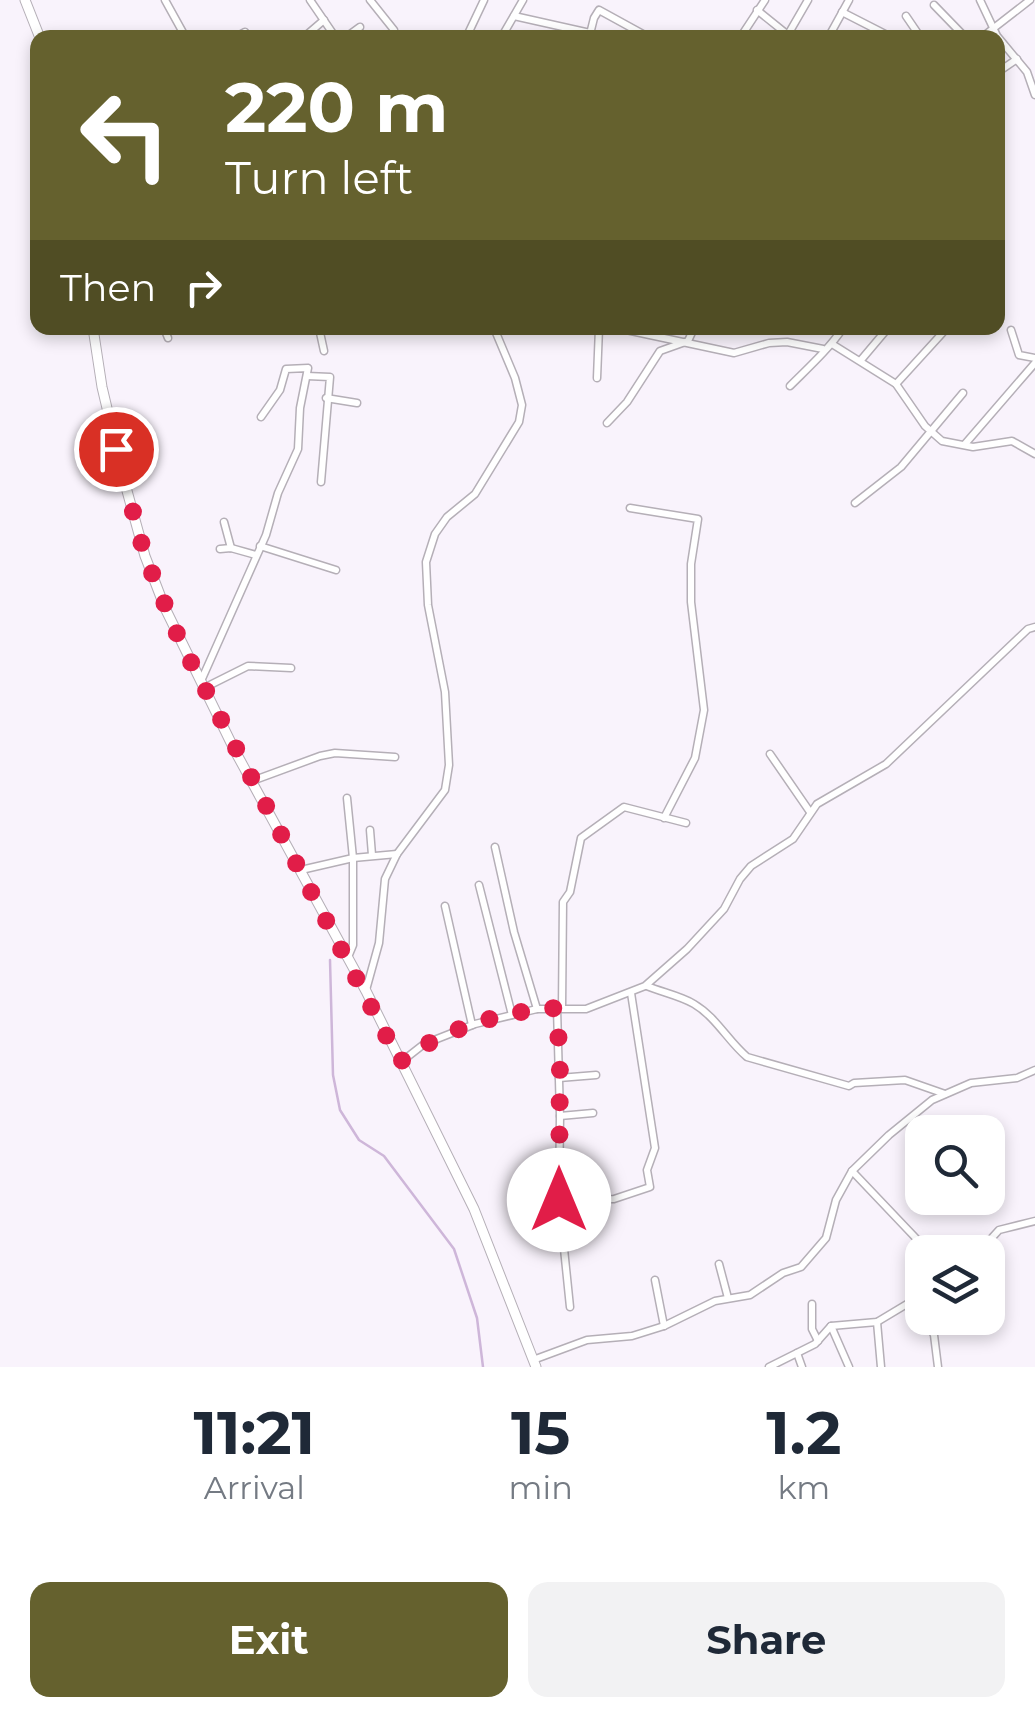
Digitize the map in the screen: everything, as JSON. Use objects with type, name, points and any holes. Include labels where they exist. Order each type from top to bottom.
[{"type":"main road","points":[[26,0],[37,30]]},
{"type":"main road","points":[[93,335],[102,387],[145,556],[202,685],[348,957],[474,1209],[535,1364]]},
{"type":"street","points":[[165,0],[182,30]]},
{"type":"street","points":[[310,0],[331,30]]},
{"type":"street","points":[[370,0],[394,30]]},
{"type":"street","points":[[470,30],[484,0]]},
{"type":"street","points":[[506,30],[524,0]]},
{"type":"street","points":[[745,30],[765,0]]},
{"type":"street","points":[[790,30],[808,0]]},
{"type":"street","points":[[832,30],[849,0]]},
{"type":"street","points":[[980,0],[993,28]]},
{"type":"street","points":[[991,30],[1030,0]]},
{"type":"street","points":[[934,6],[958,30]]},
{"type":"street","points":[[592,30],[600,10],[636,30]]},
{"type":"street","points":[[757,10],[780,30]]},
{"type":"street","points":[[842,12],[878,30]]},
{"type":"street","points":[[514,16],[570,30]]},
{"type":"street","points":[[906,16],[915,30]]},
{"type":"street","points":[[312,30],[324,20]]},
{"type":"street","points":[[356,30],[360,27]]},
{"type":"street","points":[[1005,49],[1018,58],[1035,95]]},
{"type":"street","points":[[1005,67],[1018,58]]},
{"type":"street","points":[[966,444],[1035,360],[1019,355],[1010,330]]},
{"type":"street","points":[[321,335],[324,351]]},
{"type":"street","points":[[366,992],[379,943],[385,879],[396,854],[445,790],[449,765],[445,692],[428,605],[426,562],[435,534],[447,517],[475,494],[519,422],[522,406],[515,378],[497,335]]},
{"type":"street","points":[[597,378],[600,335]]},
{"type":"street","points":[[655,335],[734,353],[787,342],[823,349]]},
{"type":"street","points":[[607,423],[627,402],[660,351],[688,341],[691,335]]},
{"type":"street","points":[[790,386],[838,335]]},
{"type":"street","points":[[861,360],[882,335]]},
{"type":"street","points":[[896,384],[942,335]]},
{"type":"street","points":[[832,344],[896,384],[942,441],[973,447],[1012,441],[1035,453]]},
{"type":"street","points":[[202,685],[298,448],[308,368],[286,369],[280,390],[261,417]]},
{"type":"street","points":[[306,376],[329,376],[321,482]]},
{"type":"street","points":[[855,503],[901,467],[963,393]]},
{"type":"street","points":[[326,398],[357,402]]},
{"type":"street","points":[[630,508],[698,520],[690,602],[704,710],[694,758],[664,818]]},
{"type":"street","points":[[224,522],[231,548]]},
{"type":"street","points":[[260,546],[336,570]]},
{"type":"street","points":[[220,549],[256,555]]},
{"type":"street","points":[[400,1062],[424,1044],[472,1026],[537,1009],[586,1009],[645,986],[724,909],[751,866],[793,838],[810,812],[886,764],[984,668],[1035,627]]},
{"type":"street","points":[[202,685],[248,666],[292,668]]},
{"type":"street","points":[[252,781],[335,753],[395,758]]},
{"type":"street","points":[[770,754],[810,812]]},
{"type":"street","points":[[347,798],[353,858],[352,944],[348,957]]},
{"type":"street","points":[[570,1307],[559,1200],[557,1106],[563,902],[570,892],[581,838],[624,806],[686,823]]},
{"type":"street","points":[[370,830],[372,855]]},
{"type":"street","points":[[495,847],[537,1009]]},
{"type":"street","points":[[301,870],[353,858],[396,854]]},
{"type":"street","points":[[478,885],[512,1015]]},
{"type":"street","points":[[445,906],[472,1026]]},
{"type":"street","points":[[645,986],[694,1004],[747,1057],[849,1086],[905,1080],[945,1094]]},
{"type":"street","points":[[559,1200],[614,1199],[650,1187],[647,1170],[655,1148],[631,993]]},
{"type":"street","points":[[535,1364],[587,1340],[632,1336],[664,1326],[715,1300],[750,1295],[783,1272],[806,1264],[826,1238],[836,1200],[852,1171],[889,1135],[945,1094],[971,1083],[1017,1078],[1035,1070]]},
{"type":"street","points":[[559,1078],[596,1076]]},
{"type":"street","points":[[560,1116],[593,1113]]},
{"type":"street","points":[[852,1171],[912,1235]]},
{"type":"street","points":[[995,1235],[999,1230],[1035,1221]]},
{"type":"street","points":[[719,1264],[728,1298]]},
{"type":"street","points":[[654,1280],[664,1326]]},
{"type":"street","points":[[812,1304],[812,1329],[818,1340]]},
{"type":"street","points":[[769,1367],[797,1354],[831,1326],[876,1322],[905,1306]]},
{"type":"street","points":[[876,1322],[881,1367]]},
{"type":"street","points":[[831,1326],[849,1367]]},
{"type":"street","points":[[934,1335],[938,1367]]},
{"type":"street","points":[[797,1354],[802,1367]]},
{"type":"waterway","points":[[330,960],[333,1075],[340,1110],[359,1140],[384,1156],[454,1249],[477,1318],[483,1367]]},
{"type":"route","points":[[116,449],[145,556],[180,641],[400,1062],[424,1044],[475,1024],[556,1008],[560,1056],[559,1200]]}]
